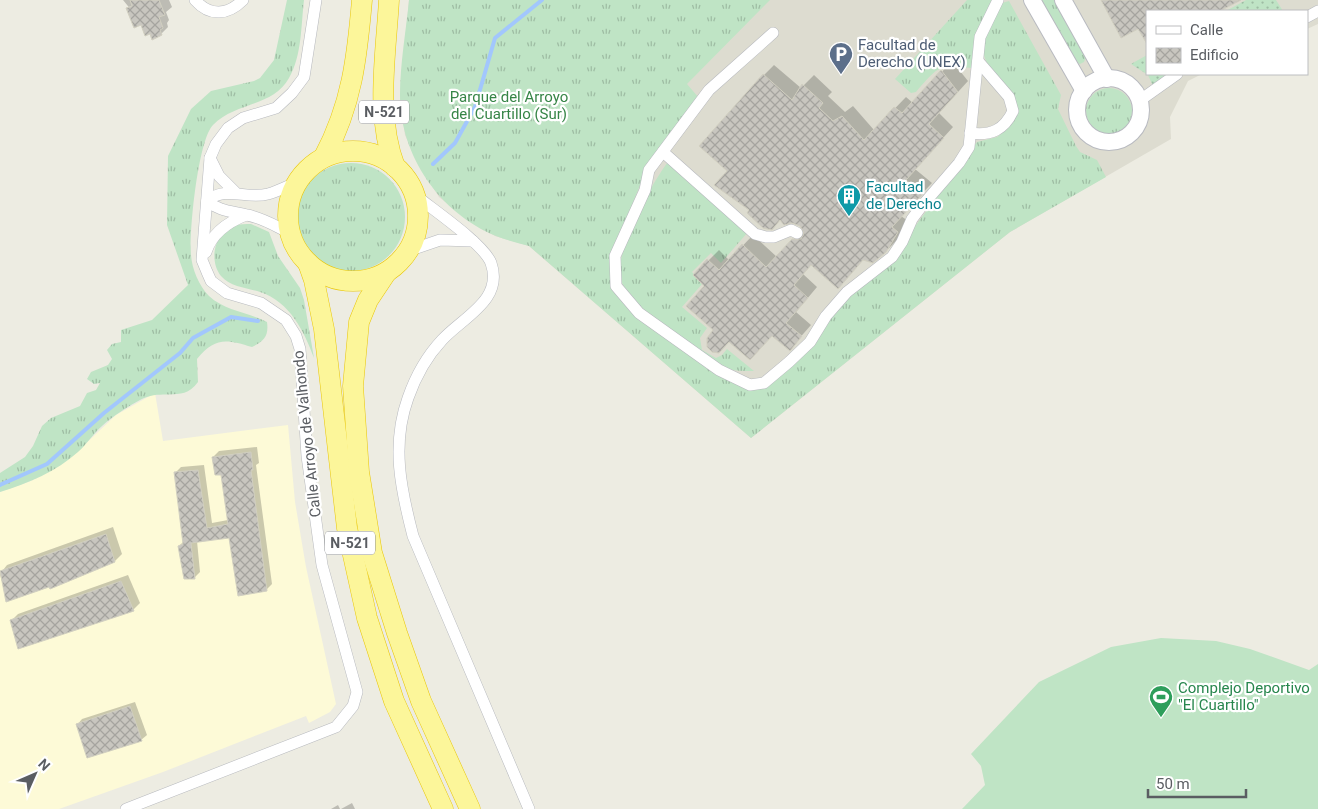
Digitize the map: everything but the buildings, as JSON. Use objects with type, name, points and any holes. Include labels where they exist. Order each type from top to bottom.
[{"type":"highway","name":"N-521","points":[[324,157],[347,106],[358,50],[362,0]]},
{"type":"highway","name":"N-521","points":[[389,0],[384,95],[385,124],[395,167]]},
{"type":"highway","name":"N-521","points":[[443,809],[394,701],[367,618],[347,528],[324,329],[314,280],[308,263],[295,246],[290,233],[288,206],[297,182],[309,167],[324,157],[340,152],[366,152],[382,157],[395,167],[410,185],[415,195],[418,224],[408,251],[386,273],[368,300],[359,322],[354,386],[359,472],[372,553],[397,633],[420,701],[470,809]]},
{"type":"highway","name":"N-521","points":[[308,263],[330,277],[350,282],[369,279],[386,273]]},
{"type":"main road","points":[[1032,0],[1084,91]]},
{"type":"main road","points":[[1064,0],[1107,78]]},
{"type":"main road","points":[[1107,78],[1127,84],[1139,101],[1138,121],[1130,133],[1118,141],[1103,142],[1089,135],[1080,124],[1078,104],[1084,91],[1094,82],[1107,78]]},
{"type":"street","points":[[195,0],[212,12],[224,12],[236,8],[243,0]]},
{"type":"street","points":[[202,260],[210,158],[216,144],[228,128],[243,118],[276,108],[292,93],[304,77],[316,0]]},
{"type":"street","points":[[773,33],[709,90],[649,170],[645,190],[615,256],[616,286],[639,313],[719,370],[750,385],[764,383],[789,362],[810,342],[826,316],[847,292],[892,257],[902,242],[912,219],[959,163],[969,147],[980,36],[998,0]]},
{"type":"street","points":[[970,133],[982,135],[998,130],[1008,122],[1013,111],[1009,97],[978,61]]},
{"type":"street","points":[[1139,101],[1176,75]]},
{"type":"street","points":[[663,152],[755,234],[766,238],[791,230],[797,233]]},
{"type":"street","points":[[210,158],[220,176],[235,192]]},
{"type":"street","points":[[207,201],[215,195],[235,192],[251,195],[267,194],[297,182]]},
{"type":"street","points":[[415,195],[473,241],[491,262],[494,282],[484,302],[475,313],[441,341],[416,378],[401,419],[398,449],[402,493],[413,536],[529,809]]},
{"type":"street","points":[[207,201],[222,211],[247,215],[273,223],[290,233]]},
{"type":"street","points":[[202,260],[208,244],[219,231],[231,220],[247,215]]},
{"type":"street","points":[[408,251],[440,240],[473,241]]},
{"type":"street","name":"Calle Arroyo de Valhondo","points":[[126,809],[336,727],[353,706],[357,692],[322,565],[307,456],[300,349],[296,336],[286,320],[260,302],[227,293],[211,281],[202,260]]},
{"type":"shaded area","points":[[409,0],[1318,0],[1318,24],[1308,29],[1308,10],[1146,10],[1146,75],[1200,75],[1188,81],[1170,117],[1171,139],[1010,232],[751,438],[529,246],[495,236],[463,216],[439,197],[418,164],[405,135],[400,96]]},
{"type":"shaded area","points":[[155,393],[163,441],[288,425],[295,502],[306,567],[336,704],[330,712],[309,723],[306,716],[163,772],[59,809],[0,809],[0,492],[31,481],[60,465],[78,451],[116,415]]},
{"type":"green space","points":[[287,0],[304,0],[300,40],[293,69],[282,87],[273,94],[264,100],[232,112],[213,125],[203,148],[191,227],[193,266],[202,287],[209,296],[222,305],[267,322],[265,338],[252,347],[228,341],[215,343],[197,359],[198,382],[192,389],[179,394],[148,396],[140,400],[106,422],[78,452],[61,465],[31,481],[0,492],[0,473],[25,457],[33,446],[42,426],[51,418],[80,406],[87,393],[96,390],[100,383],[94,384],[87,379],[91,372],[108,365],[112,359],[107,350],[112,344],[121,342],[121,330],[152,320],[188,285],[167,225],[168,156],[191,109],[211,91],[260,78],[274,60]]},
{"type":"green space","name":"Parque del Arroyo del Cuartillo (Sur)","points":[[409,0],[770,0],[687,84],[699,98],[648,165],[612,256],[614,291],[740,381],[772,379],[826,317],[905,240],[977,142],[997,137],[1006,130],[1014,96],[989,66],[983,50],[986,33],[1002,3],[1009,1],[1061,95],[1058,109],[1076,146],[1080,152],[1097,160],[1106,177],[1010,232],[751,438],[529,246],[500,237],[476,226],[457,213],[427,180],[407,140],[402,118],[400,95],[401,71]]},
{"type":"green space","points":[[967,0],[994,0],[972,68],[945,67],[940,69],[916,92],[911,93],[895,79]]},
{"type":"green space","points":[[1040,0],[1056,0],[1087,54],[1084,62],[1080,64],[1075,62]]},
{"type":"green space","points":[[1246,0],[1276,0],[1282,10],[1228,10]]},
{"type":"green space","points":[[1146,56],[1146,74],[1131,64]]},
{"type":"green space","points":[[1148,75],[1165,75],[1153,86]]},
{"type":"green space","points":[[1114,88],[1126,94],[1131,102],[1131,120],[1126,128],[1118,133],[1104,134],[1092,128],[1087,120],[1086,106],[1092,94],[1100,89]]},
{"type":"green space","points":[[668,162],[748,232],[721,263],[711,253],[692,272],[703,283],[682,307],[707,328],[700,338],[702,350],[716,358],[727,349],[754,371],[724,368],[709,359],[640,307],[624,286],[620,276],[623,251],[644,201]]},
{"type":"green space","points":[[351,163],[372,167],[389,179],[401,196],[405,217],[401,238],[389,255],[372,267],[351,271],[330,267],[313,255],[301,238],[297,217],[301,196],[313,179],[330,167]]},
{"type":"green space","points":[[251,224],[269,232],[278,256],[300,288],[304,300],[314,358],[306,338],[288,310],[271,297],[229,283],[221,276],[217,269],[214,254],[218,240],[223,233],[235,225]]},
{"type":"green space","name":"Complejo Deportivo \"El Cuartillo\"","points":[[1161,638],[1216,641],[1250,649],[1309,670],[1318,664],[1318,809],[962,809],[985,785],[981,766],[971,754],[1039,682],[1111,647]]},
{"type":"waterway","points":[[433,164],[455,143],[475,107],[495,38],[542,0]]},
{"type":"waterway","points":[[0,485],[47,464],[104,413],[180,353],[193,338],[231,317],[258,321]]},
{"type":"place","name":"Facultad de Derecho (UNEX)","points":[[841,75]]},
{"type":"place","name":"Facultad de Derecho","points":[[849,217]]},
{"type":"place","name":"Complejo Deportivo \"El Cuartillo\"","points":[[1161,718]]}]
